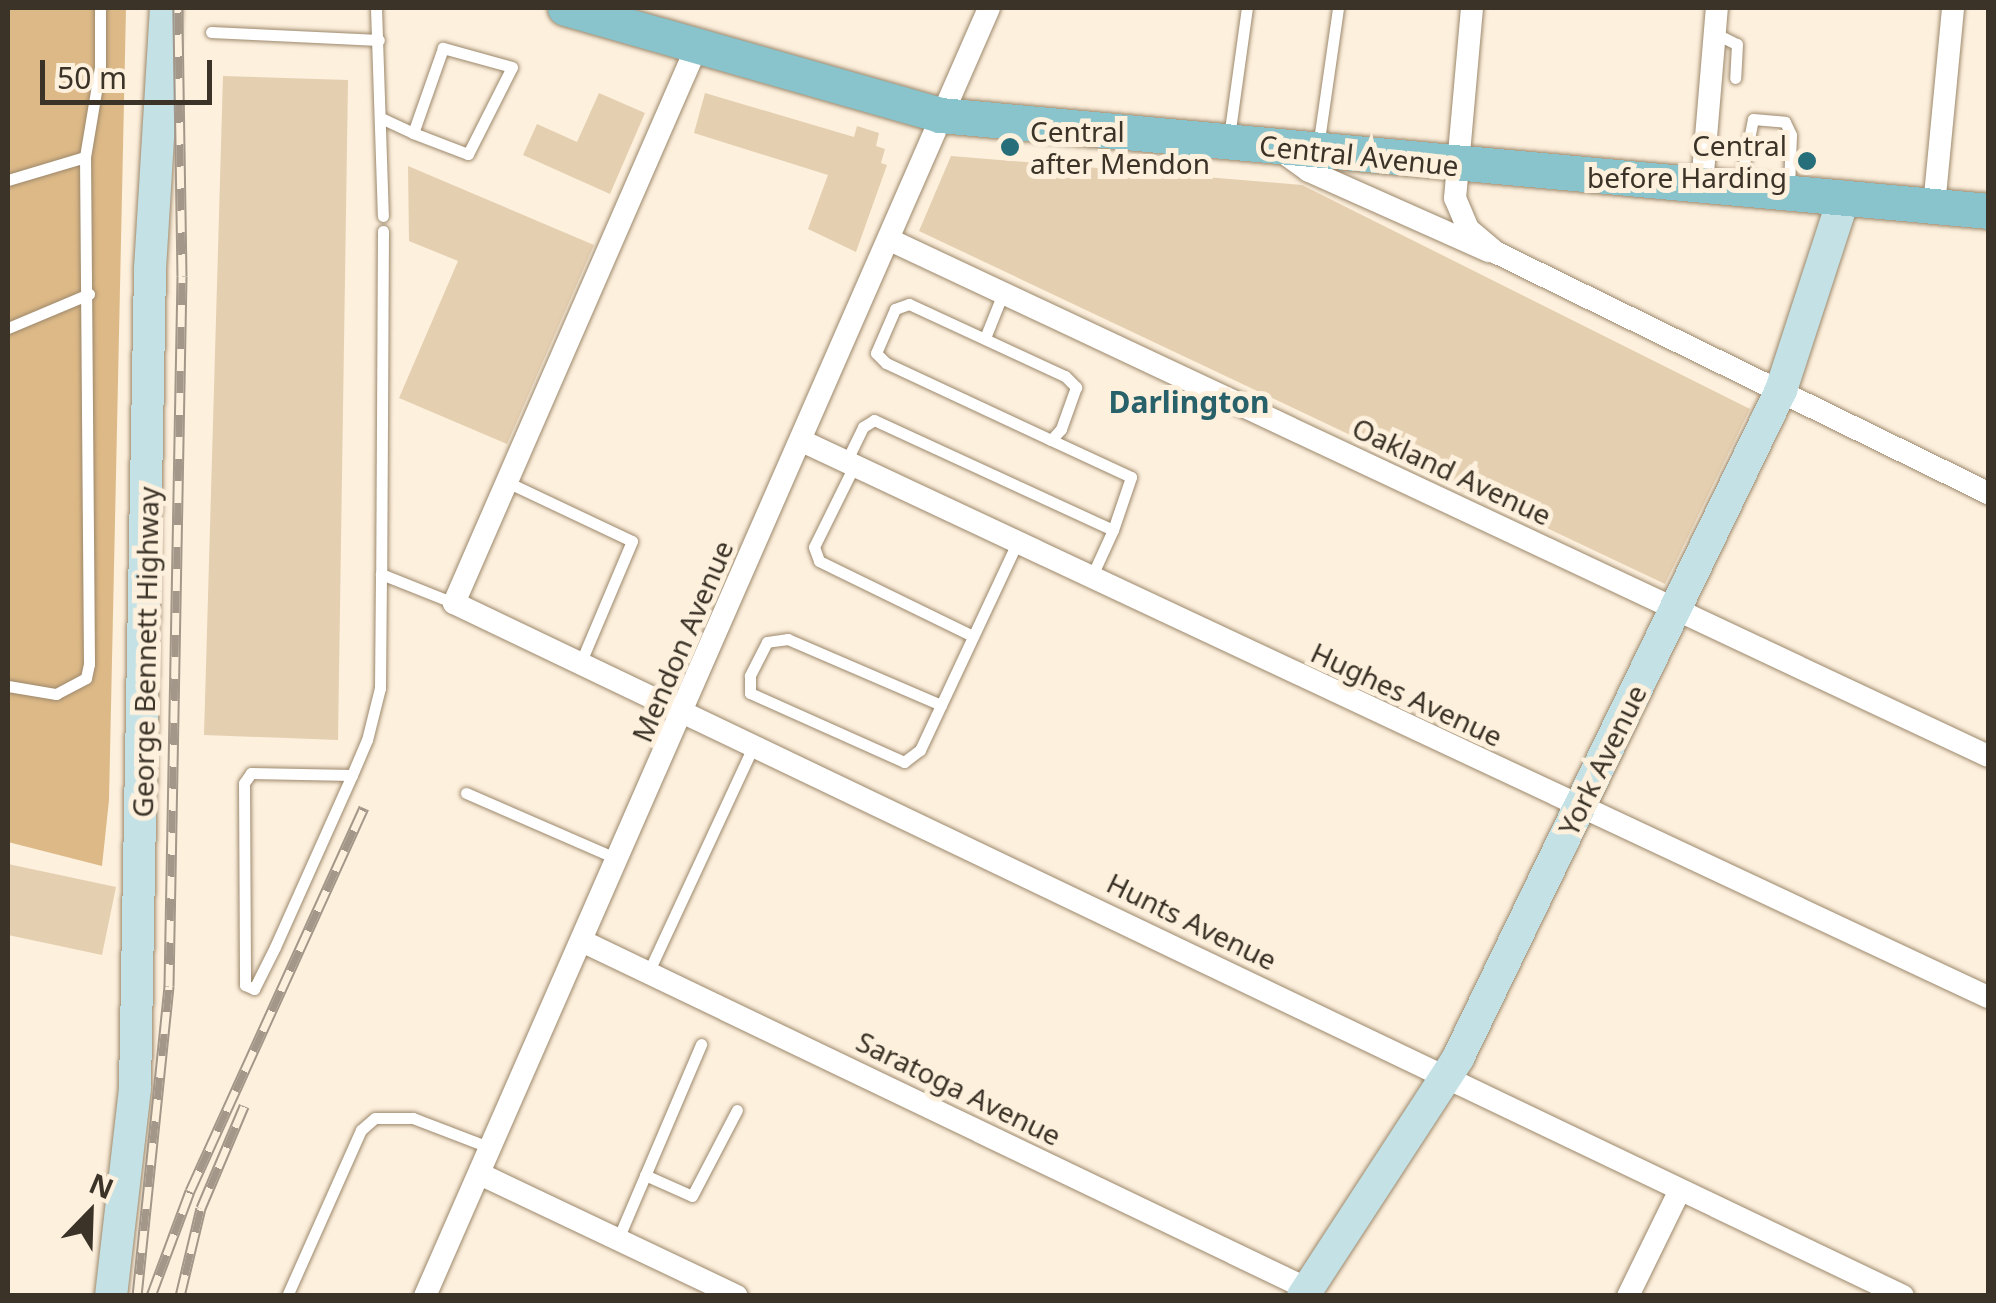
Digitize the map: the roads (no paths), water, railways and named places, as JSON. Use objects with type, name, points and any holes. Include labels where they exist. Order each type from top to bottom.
[{"type":"main road","name":"George Bennett Highway","points":[[111,1296],[135,1088],[150,269],[166,8]]},
{"type":"main road","name":"Central Avenue","points":[[565,8],[600,13],[697,46],[940,115],[1988,212]]},
{"type":"main road","name":"York Avenue","points":[[1306,1292],[1447,1077],[1677,610],[1780,390],[1844,198]]},
{"type":"street","name":"Mendon Avenue","points":[[426,1296],[620,860],[989,8]]},
{"type":"street","points":[[1472,8],[1459,165],[1459,214],[1497,252]]},
{"type":"street","points":[[1702,185],[1717,8]]},
{"type":"street","points":[[1934,206],[1952,8]]},
{"type":"street","points":[[454,603],[697,46]]},
{"type":"street","points":[[1274,146],[1309,171],[1465,246],[1497,252],[1988,494]]},
{"type":"street","name":"Oakland Avenue","points":[[890,240],[1988,756]]},
{"type":"street","name":"Hughes Avenue","points":[[802,441],[1988,997]]},
{"type":"street","name":"Hunts Avenue","points":[[454,603],[685,710],[1903,1296]]},
{"type":"street","name":"Saratoga Avenue","points":[[584,942],[1306,1292]]},
{"type":"street","points":[[480,1174],[618,1239],[698,1287],[737,1296]]},
{"type":"street","points":[[1628,1296],[1680,1190]]},
{"type":"lane","points":[[8,686],[56,694],[86,678],[89,664],[90,294],[85,157],[100,67],[100,8]]},
{"type":"lane","points":[[376,8],[383,216]]},
{"type":"lane","points":[[1228,141],[1247,8]]},
{"type":"lane","points":[[1318,150],[1338,8]]},
{"type":"lane","points":[[211,32],[379,40]]},
{"type":"lane","points":[[1714,33],[1737,44],[1735,78]]},
{"type":"lane","points":[[381,118],[414,133],[468,154],[512,67],[443,48],[414,133]]},
{"type":"lane","points":[[1739,188],[1753,119],[1785,122],[1792,134],[1789,193]]},
{"type":"lane","points":[[8,180],[85,157]]},
{"type":"lane","points":[[352,775],[250,773],[244,783],[245,985],[254,989],[275,947],[352,775],[380,688],[384,231]]},
{"type":"lane","points":[[985,338],[1003,293]]},
{"type":"lane","points":[[8,328],[90,294]]},
{"type":"lane","points":[[1051,440],[1076,387],[985,338],[909,304],[896,309],[876,352],[1051,440],[1132,476],[1092,578]]},
{"type":"lane","points":[[974,636],[819,561],[814,547],[863,427],[874,420],[1114,530]]},
{"type":"lane","points":[[508,482],[632,542],[581,662]]},
{"type":"lane","points":[[941,704],[788,639],[767,642],[750,676],[750,693],[904,762],[920,750],[1017,543]]},
{"type":"lane","points":[[381,574],[454,603]]},
{"type":"lane","points":[[648,972],[755,744]]},
{"type":"lane","points":[[466,792],[620,860]]},
{"type":"lane","points":[[618,1239],[701,1044]]},
{"type":"lane","points":[[645,1175],[692,1196],[737,1110]]},
{"type":"lane","points":[[287,1296],[361,1130],[374,1118],[413,1118],[491,1148]]},
{"type":"railway","points":[[137,1296],[169,986],[182,276],[178,8]]},
{"type":"railway","points":[[151,1296],[190,1191],[364,808]]},
{"type":"railway","points":[[180,1296],[201,1208],[244,1106]]},
{"type":"place","name":"Central after Mendon","points":[[1010,147]]},
{"type":"place","name":"Central before Harding","points":[[1807,161]]},
{"type":"district","name":"Darlington","points":[[1189,402]]}]
